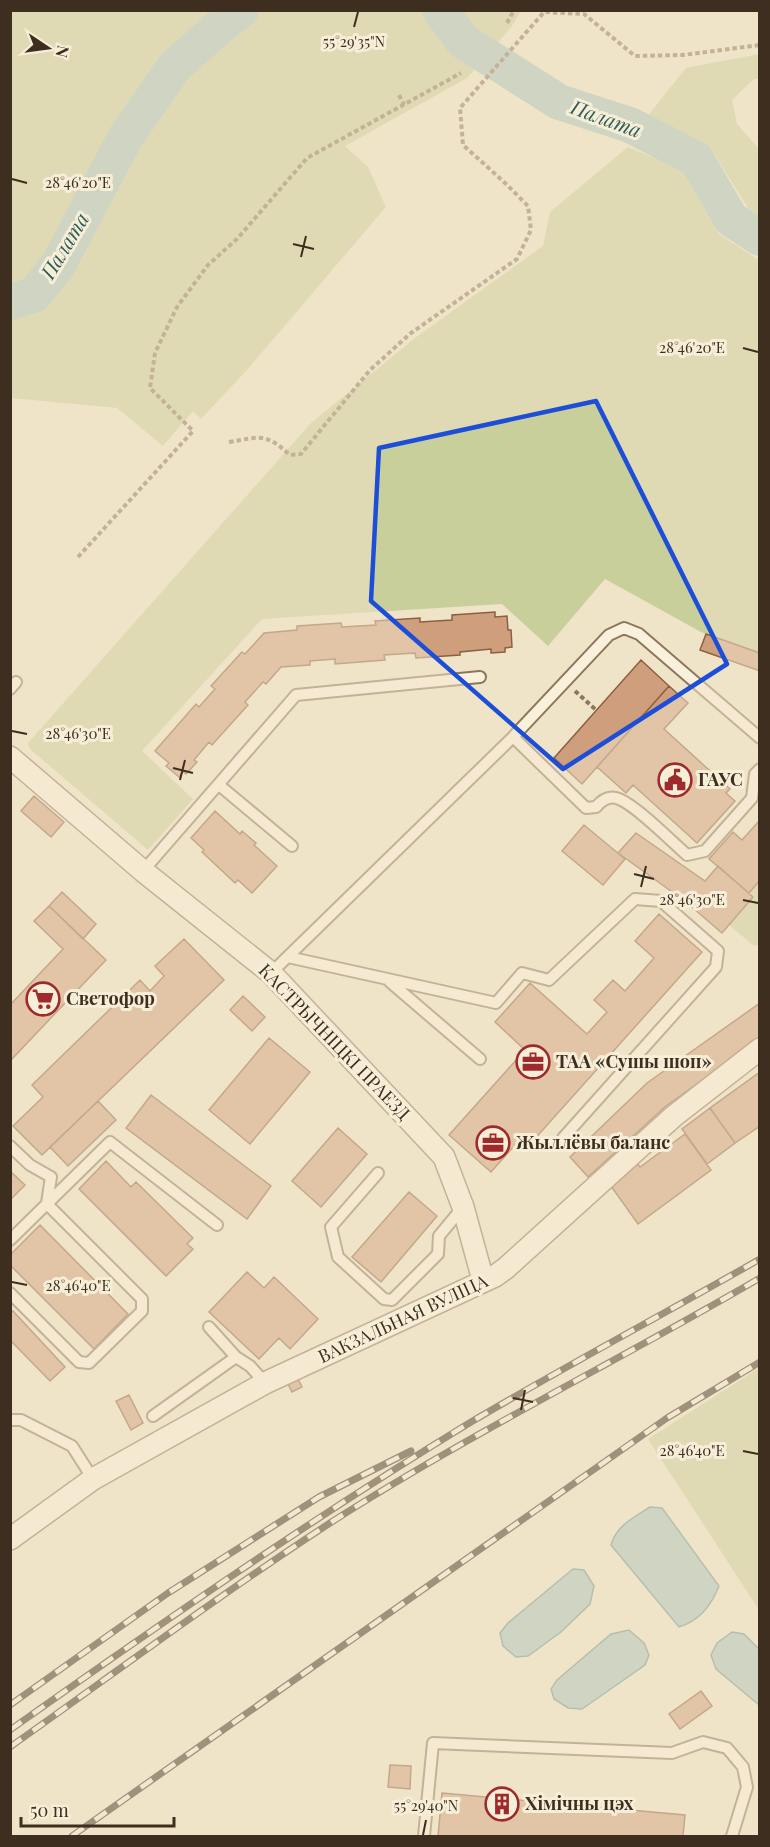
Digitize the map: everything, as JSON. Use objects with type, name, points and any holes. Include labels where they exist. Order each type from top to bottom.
[{"type":"street","name":"КАСТРЫЧНІЦКІ ПРАЕЗД","points":[[10,756],[143,871],[271,974],[444,1157],[463,1208],[483,1280]]},
{"type":"street","name":"ВАКЗАЛЬНАЯ ВУЛІЦА","points":[[10,1539],[93,1479],[265,1383],[495,1276],[674,1116],[759,1049]]},
{"type":"lane","points":[[271,974],[513,737],[609,635],[624,628],[639,634],[759,738]]},
{"type":"lane","points":[[143,871],[296,695],[480,677]]},
{"type":"lane","points":[[513,737],[586,808],[596,807],[602,800],[614,797],[626,802],[687,855],[705,851],[752,798],[755,774],[759,769]]},
{"type":"lane","points":[[219,784],[292,846]]},
{"type":"lane","points":[[288,957],[496,1003],[522,973],[549,980],[635,899],[661,901],[718,951],[716,967],[563,1138]]},
{"type":"lane","points":[[387,980],[480,1059]]},
{"type":"lane","points":[[10,1240],[110,1142],[217,1224]]},
{"type":"lane","points":[[10,1146],[30,1165],[51,1177],[47,1204]]},
{"type":"lane","points":[[378,1173],[331,1227],[338,1257],[384,1299],[392,1300],[438,1254],[439,1236],[463,1208]]},
{"type":"lane","points":[[10,1293],[79,1362],[89,1364],[142,1311],[142,1299],[47,1204]]},
{"type":"lane","points":[[208,1327],[265,1383]]},
{"type":"lane","points":[[153,1416],[236,1357]]},
{"type":"lane","points":[[10,1420],[21,1420],[72,1446],[93,1479]]},
{"type":"lane","points":[[424,1836],[433,1743],[672,1753],[703,1742],[727,1748],[743,1767],[747,1787],[732,1836]]},
{"type":"path","points":[[507,22],[514,10]]},
{"type":"path","points":[[229,442],[261,436],[277,443],[290,454],[301,453],[378,362],[411,333],[517,259],[531,230],[528,206],[463,145],[460,108],[544,12],[584,14],[634,56],[683,55],[759,45]]},
{"type":"path","points":[[78,557],[193,431],[150,388],[155,353],[177,307],[208,265],[237,239],[307,158],[461,74]]},
{"type":"path","points":[[399,95],[404,105]]},
{"type":"path","points":[[566,682],[596,710]]},
{"type":"highlighted area","points":[[596,401],[727,664],[563,769],[371,601],[379,448]]},
{"type":"green space","points":[[10,11],[521,11],[512,26],[467,78],[345,146],[368,167],[386,207],[246,371],[201,419],[193,411],[163,446],[117,408],[11,398]]},
{"type":"green space","points":[[759,54],[759,79],[754,79],[732,100],[737,124],[759,149],[759,216],[748,208],[711,149],[646,118],[686,68]]},
{"type":"green space","points":[[628,147],[681,169],[719,234],[759,260],[759,653],[701,632],[605,579],[548,646],[502,604],[262,619],[142,751],[193,799],[148,850],[30,749],[28,743],[311,423],[415,338],[543,246],[550,212]]},
{"type":"green space","points":[[759,880],[759,946],[753,945],[729,925],[753,897],[749,893]]},
{"type":"green space","points":[[759,1368],[759,1610],[648,1439]]},
{"type":"water","points":[[650,1507],[662,1508],[719,1586],[704,1611],[693,1621],[679,1627],[611,1545],[621,1527]]},
{"type":"water","points":[[573,1569],[584,1570],[594,1586],[590,1604],[561,1632],[528,1656],[516,1657],[503,1646],[500,1633],[508,1623]]},
{"type":"water","points":[[629,1630],[644,1643],[649,1655],[645,1665],[582,1709],[568,1708],[554,1699],[551,1689],[557,1680],[611,1634]]},
{"type":"water","points":[[732,1632],[744,1634],[759,1649],[759,1705],[716,1669],[711,1655],[717,1643]]},
{"type":"building","points":[[495,612],[495,617],[507,616],[508,630],[511,630],[512,647],[505,648],[505,652],[491,653],[491,649],[460,652],[460,655],[416,658],[415,653],[384,655],[385,660],[335,664],[335,659],[310,661],[310,665],[281,667],[245,702],[248,705],[212,745],[209,742],[194,760],[197,762],[186,774],[183,772],[179,777],[166,766],[169,763],[155,751],[196,704],[199,707],[215,689],[211,686],[242,652],[245,654],[264,633],[297,630],[297,626],[341,623],[342,627],[376,625],[375,621],[420,618],[420,622],[452,620],[452,615]]},
{"type":"building","points":[[706,634],[760,653],[760,671],[700,650]]},
{"type":"building","points":[[641,660],[669,686],[582,784],[554,758]]},
{"type":"building","points":[[669,686],[688,703],[664,729],[730,789],[726,793],[735,801],[697,843],[633,785],[626,793],[597,767]]},
{"type":"building","points":[[34,796],[64,822],[51,837],[21,811]]},
{"type":"building","points":[[215,811],[240,834],[242,831],[256,843],[254,845],[277,866],[252,893],[238,880],[235,883],[202,852],[204,850],[191,838]]},
{"type":"building","points":[[760,820],[760,880],[749,893],[709,859],[733,832],[742,840]]},
{"type":"building","points":[[584,825],[625,859],[603,885],[562,851]]},
{"type":"building","points":[[636,833],[705,881],[718,866],[753,897],[722,933],[686,902],[618,853]]},
{"type":"building","points":[[62,892],[96,924],[83,939],[49,906]]},
{"type":"building","points":[[49,906],[106,960],[10,1061],[10,1005],[63,949],[34,921]]},
{"type":"building","points":[[659,914],[702,952],[532,1142],[524,1135],[491,1172],[449,1135],[525,1050],[495,1022],[530,983],[587,1034],[607,1012],[594,1000],[613,980],[625,991],[654,958],[635,941]]},
{"type":"building","points":[[184,939],[224,980],[42,1155],[13,1126],[43,1097],[32,1085],[140,980],[150,991],[164,976],[155,966]]},
{"type":"building","points":[[243,996],[265,1017],[252,1031],[230,1010]]},
{"type":"building","points":[[760,1003],[760,1039],[666,1106],[588,1177],[570,1157],[647,1083]]},
{"type":"building","points":[[269,1038],[310,1072],[250,1144],[209,1110]]},
{"type":"building","points":[[760,1072],[760,1126],[735,1143],[710,1108]]},
{"type":"building","points":[[151,1095],[271,1186],[247,1219],[126,1128]]},
{"type":"building","points":[[98,1101],[116,1120],[68,1166],[50,1147]]},
{"type":"building","points":[[710,1108],[735,1143],[707,1164],[682,1129]]},
{"type":"building","points":[[338,1128],[367,1154],[321,1207],[292,1181]]},
{"type":"building","points":[[685,1134],[711,1170],[638,1224],[608,1182],[636,1162],[640,1167]]},
{"type":"building","points":[[106,1161],[131,1187],[136,1182],[193,1238],[187,1244],[193,1249],[166,1276],[79,1189]]},
{"type":"building","points":[[10,1171],[25,1185],[10,1200]]},
{"type":"building","points":[[409,1192],[437,1216],[381,1282],[352,1257]]},
{"type":"building","points":[[40,1225],[128,1314],[94,1349],[10,1265],[10,1255]]},
{"type":"building","points":[[247,1272],[264,1288],[274,1277],[318,1319],[290,1349],[279,1338],[259,1359],[209,1312]]},
{"type":"building","points":[[13,1311],[65,1367],[50,1381],[10,1340],[10,1313]]},
{"type":"building","points":[[298,1379],[302,1387],[292,1392],[288,1384]]},
{"type":"building","points":[[129,1395],[143,1423],[131,1430],[116,1401]]},
{"type":"building","points":[[701,1691],[712,1706],[680,1729],[669,1714]]},
{"type":"building","points":[[390,1765],[411,1766],[410,1789],[388,1787]]},
{"type":"building","name":"Хімічны цэх","points":[[442,1793],[685,1815],[683,1836],[438,1836]]},
{"type":"waterway","name":"Палата","points":[[10,302],[34,295],[58,265],[125,138],[175,66],[241,10]]},
{"type":"waterway","name":"Палата","points":[[440,10],[463,41],[559,102],[630,125],[696,159],[731,219],[760,238]]},
{"type":"railway","points":[[10,1730],[238,1572],[412,1458],[507,1401],[760,1259]]},
{"type":"railway","points":[[10,1747],[209,1605],[330,1523],[490,1428],[760,1278]]},
{"type":"railway","points":[[72,1836],[667,1418],[760,1362]]},
{"type":"railway","points":[[10,1705],[168,1593],[319,1497],[411,1451]]},
{"type":"place","name":"ГАУС","points":[[675,780]]},
{"type":"place","name":"Светофор","points":[[43,999]]},
{"type":"place","name":"ТАА «Сушы шоп»","points":[[533,1062]]},
{"type":"place","name":"Жыллёвы баланс","points":[[493,1143]]},
{"type":"place","name":"Хімічны цэх","points":[[502,1804]]}]
